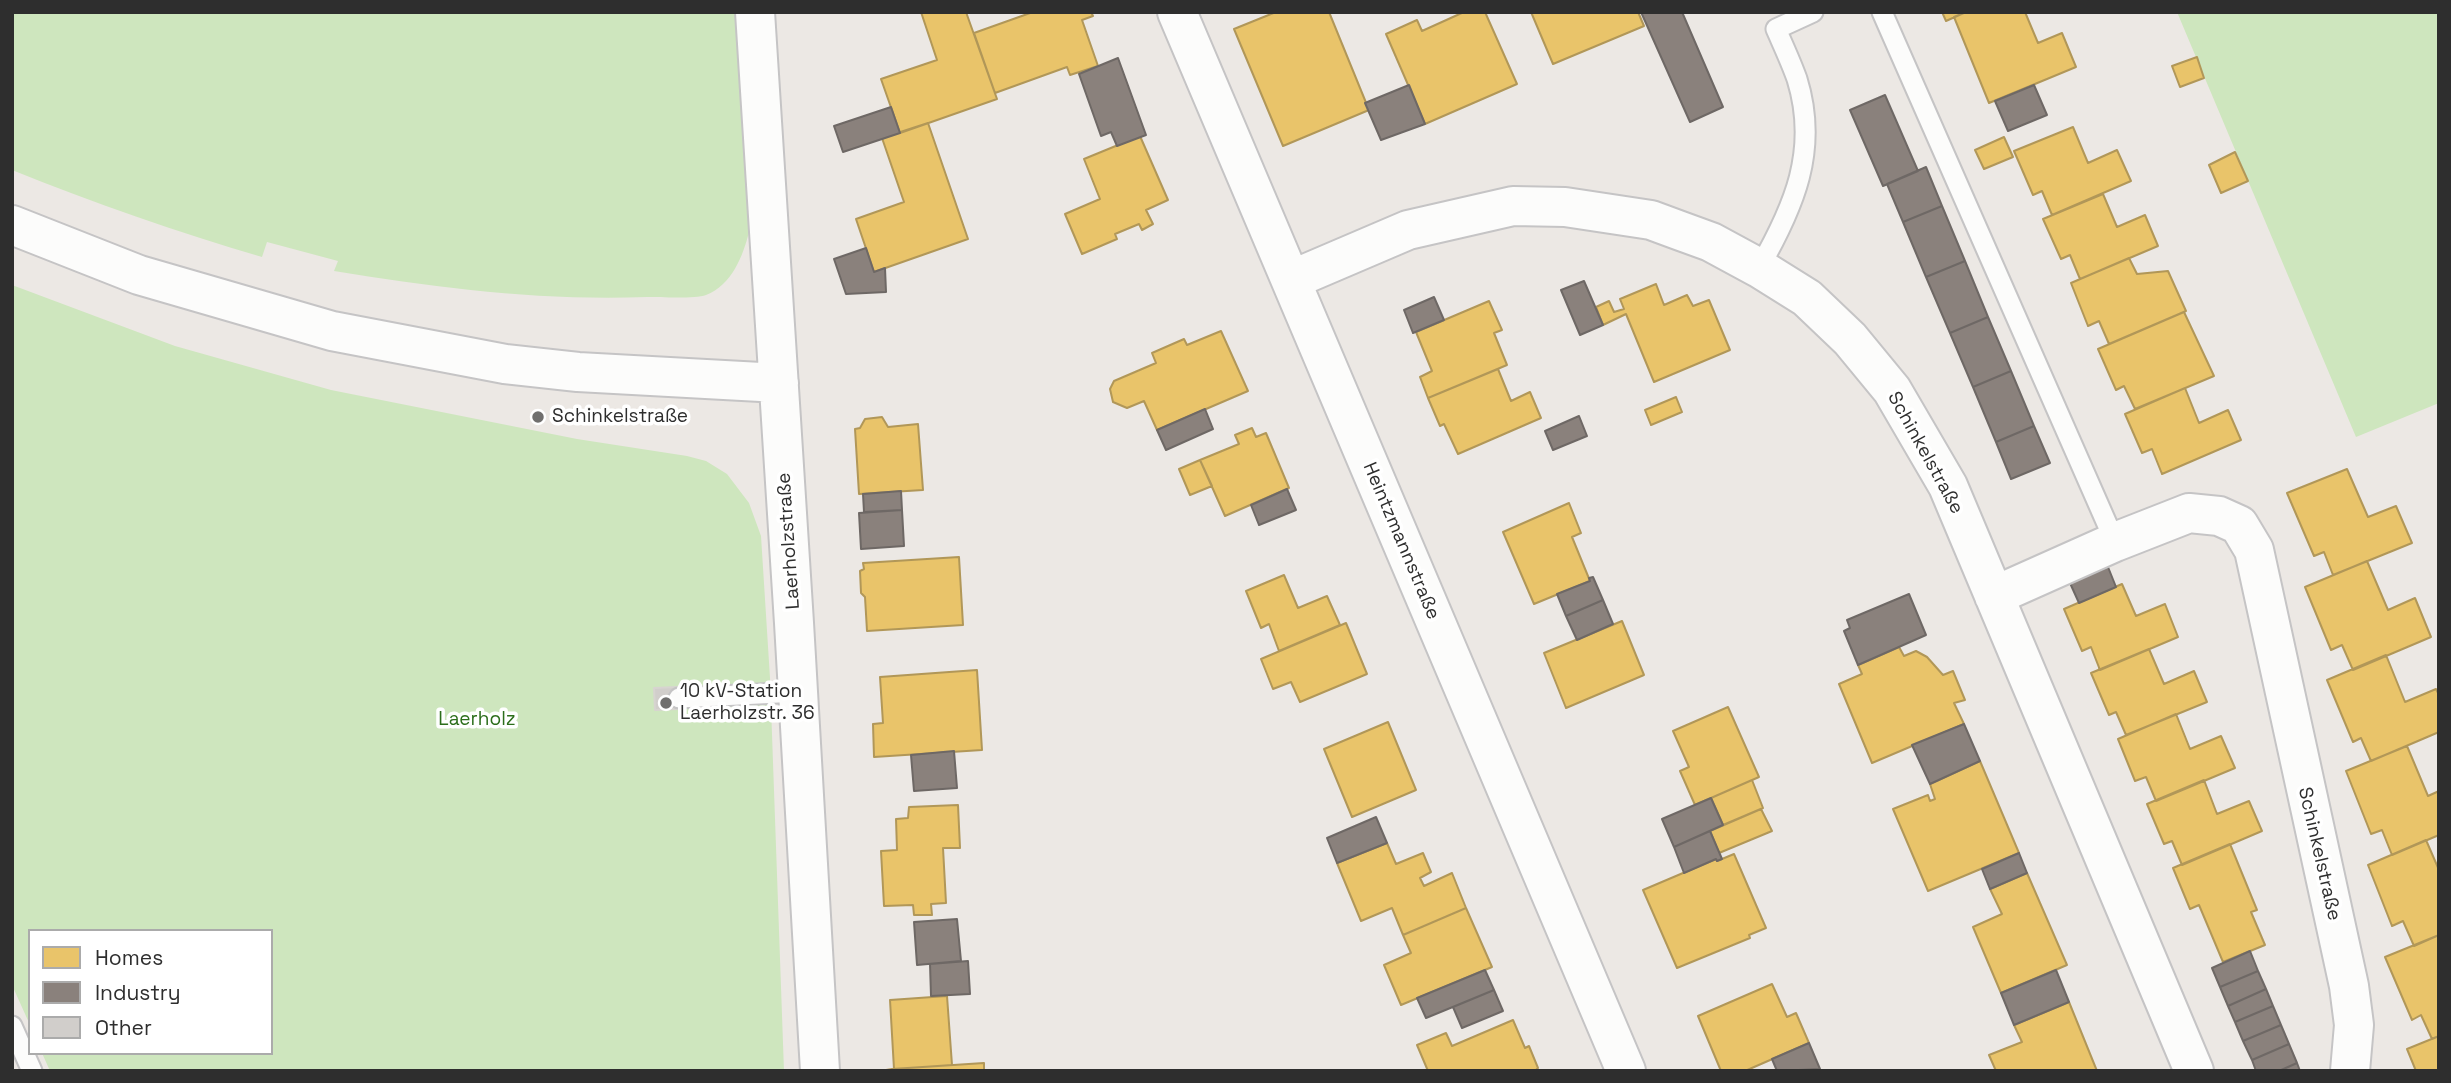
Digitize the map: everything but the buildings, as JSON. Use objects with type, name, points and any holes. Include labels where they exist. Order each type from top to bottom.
[{"type":"street","name":"Laerholzstraße","points":[[755,12],[820,1071]]},
{"type":"street","name":"Heintzmannstraße","points":[[1177,12],[1626,1071]]},
{"type":"street","name":"Schinkelstraße","points":[[1291,280],[1408,230],[1513,206],[1565,206],[1651,220],[1711,242],[1807,298],[1850,339],[1892,390],[1948,486],[2194,1071]]},
{"type":"street","points":[[12,225],[139,275],[332,331],[505,364],[578,372],[779,383]]},
{"type":"street","name":"Schinkelstraße","points":[[1994,596],[2115,542],[2189,513],[2219,516],[2239,525],[2254,550],[2349,986],[2354,1025],[2350,1071]]},
{"type":"lane","points":[[1759,268],[1784,224],[1795,198],[1805,156],[1805,121],[1797,80],[1776,29],[1813,12]]},
{"type":"lane","points":[[1882,12],[2115,542]]},
{"type":"lane","points":[[679,698],[798,692]]},
{"type":"lane","points":[[12,1026],[33,1071]]},
{"type":"green space","points":[[12,12],[735,12],[749,232],[740,260],[723,284],[706,295],[678,298],[529,295],[412,283],[334,271],[338,261],[267,242],[262,257],[136,216],[12,170]]},
{"type":"green space","points":[[2177,12],[2439,12],[2439,403],[2356,437]]},
{"type":"green space","name":"Laerholz","points":[[12,285],[175,346],[331,390],[577,439],[706,461],[727,474],[749,503],[761,536],[770,678],[784,1071],[50,1071],[43,1055],[273,1055],[273,929],[28,929],[28,1021],[12,985]]},
{"type":"place","name":"Schinkelstraße","points":[[538,417]]},
{"type":"place","name":"10 kV-Station Laerholzstr. 36","points":[[666,703]]}]
